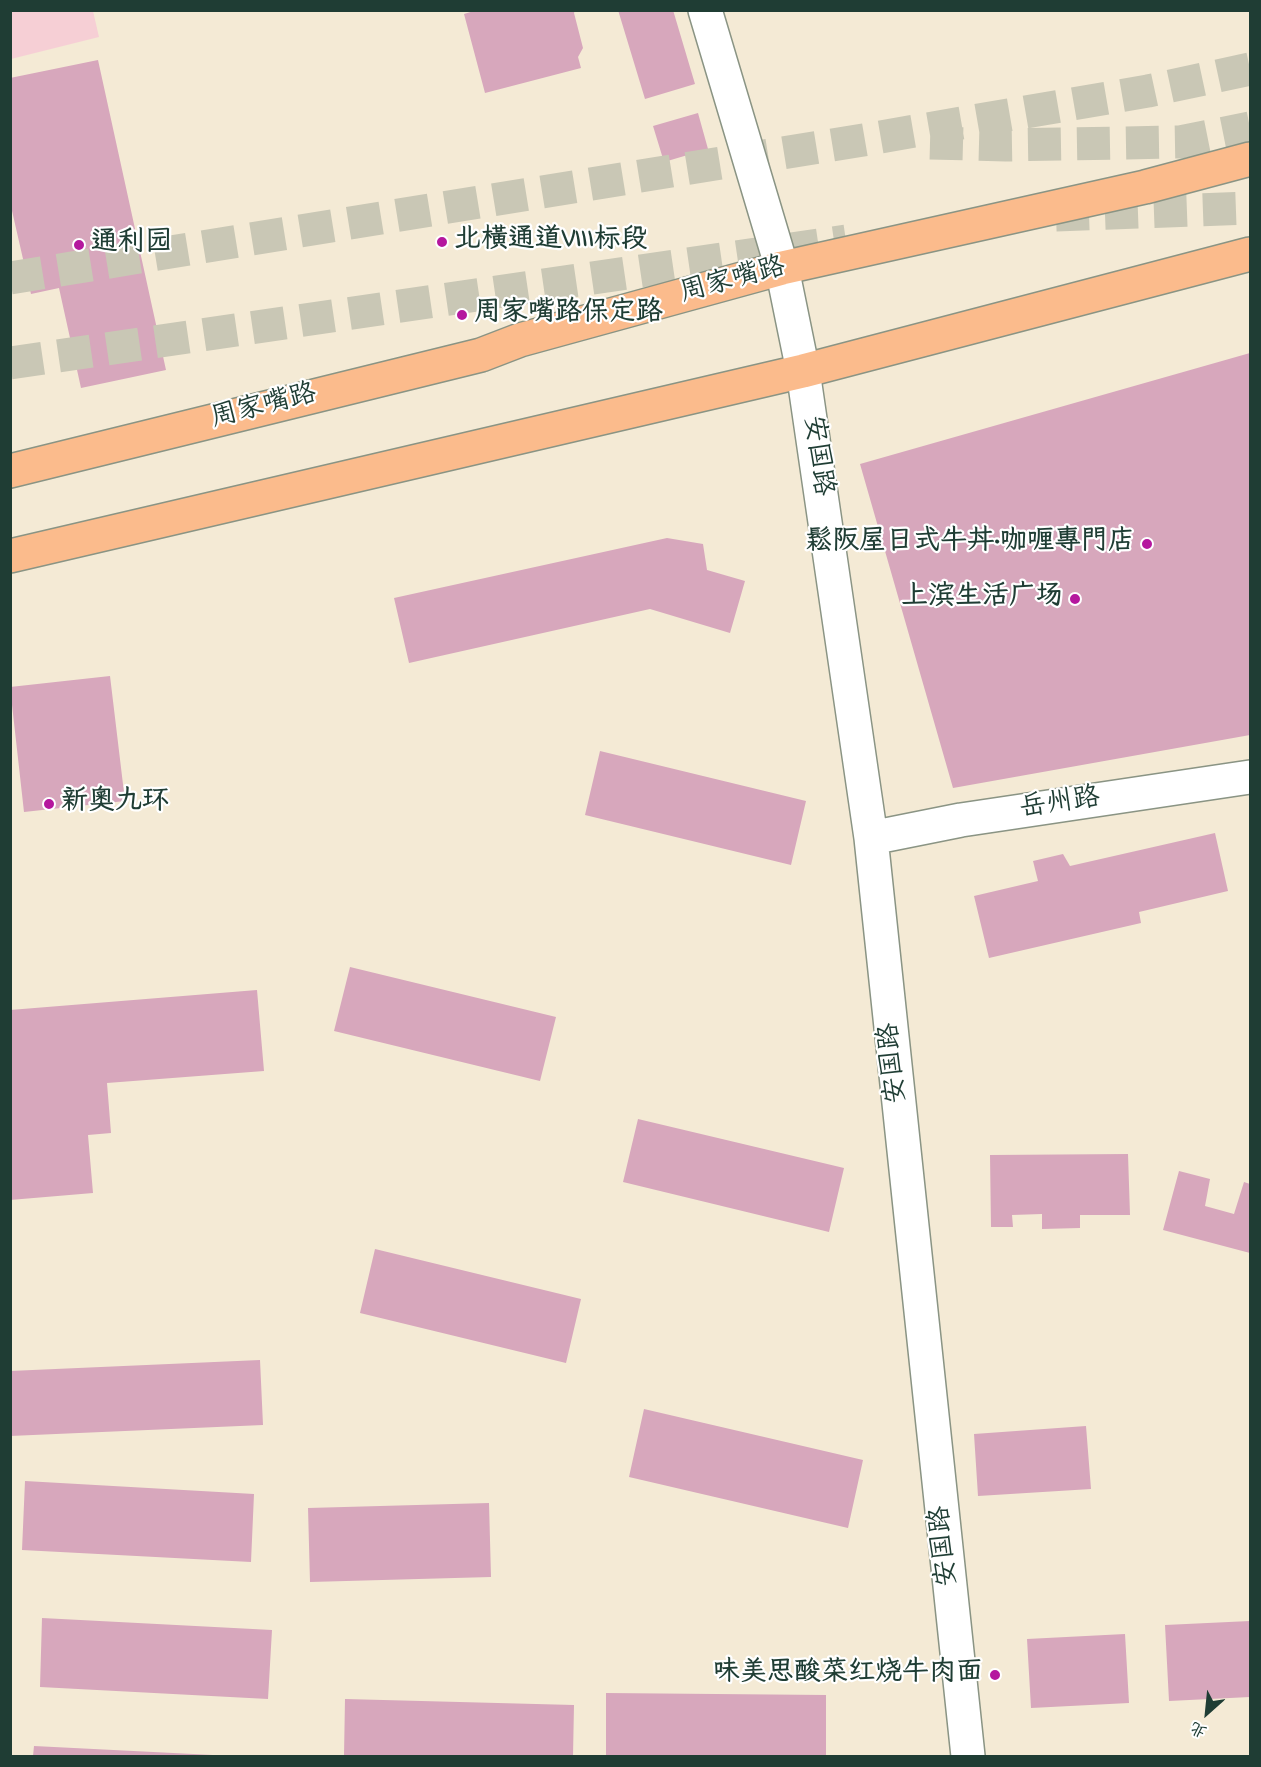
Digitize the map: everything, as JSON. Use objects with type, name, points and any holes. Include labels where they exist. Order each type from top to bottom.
[{"type":"main road","name":"周家嘴路","points":[[10,471],[481,354],[520,340],[782,268],[1145,187],[1251,159]]},
{"type":"main road","points":[[10,556],[804,371],[1251,254]]},
{"type":"street","points":[[705,10],[782,268]]},
{"type":"street","name":"安国路","points":[[782,268],[804,371],[871,838],[968,1756]]},
{"type":"street","name":"岳州路","points":[[871,838],[961,820],[1251,777]]},
{"type":"shaded area","points":[[10,11],[93,11],[99,37],[11,59]]},
{"type":"building","points":[[477,10],[575,10],[583,48],[578,57],[581,68],[485,93],[464,14]]},
{"type":"building","points":[[618,10],[673,10],[695,84],[645,99]]},
{"type":"building","name":"通利园","points":[[98,60],[166,370],[81,388],[59,288],[31,294],[10,202],[10,78]]},
{"type":"building","points":[[698,113],[708,149],[664,162],[653,126]]},
{"type":"building","name":"上滨生活广场","points":[[1250,353],[1250,735],[953,788],[860,464]]},
{"type":"building","points":[[667,538],[703,544],[707,570],[745,581],[730,633],[650,609],[409,663],[394,598]]},
{"type":"building","points":[[110,676],[125,801],[24,812],[10,687]]},
{"type":"building","points":[[600,751],[806,801],[791,865],[585,815]]},
{"type":"building","points":[[1215,833],[1228,891],[1139,912],[1141,923],[989,958],[974,896],[1038,881],[1033,861],[1063,854],[1070,866]]},
{"type":"building","points":[[350,967],[556,1017],[540,1081],[334,1031]]},
{"type":"building","points":[[257,990],[264,1071],[107,1083],[111,1133],[88,1135],[93,1193],[10,1200],[10,1010]]},
{"type":"building","points":[[638,1119],[844,1168],[829,1232],[623,1182]]},
{"type":"building","points":[[1128,1154],[1130,1215],[1080,1215],[1080,1228],[1042,1229],[1042,1214],[1012,1215],[1013,1227],[991,1227],[990,1155]]},
{"type":"building","points":[[1179,1171],[1210,1179],[1205,1206],[1234,1214],[1244,1182],[1250,1184],[1250,1253],[1163,1230]]},
{"type":"building","points":[[375,1249],[581,1299],[566,1363],[360,1313]]},
{"type":"building","points":[[260,1360],[263,1425],[10,1436],[10,1371]]},
{"type":"building","points":[[644,1409],[863,1460],[848,1528],[629,1477]]},
{"type":"building","points":[[1086,1426],[1091,1489],[978,1496],[974,1434]]},
{"type":"building","points":[[25,1481],[254,1494],[251,1562],[22,1550]]},
{"type":"building","points":[[489,1503],[491,1577],[310,1582],[308,1508]]},
{"type":"building","points":[[42,1618],[272,1630],[268,1699],[40,1687]]},
{"type":"building","points":[[1250,1621],[1250,1697],[1169,1701],[1165,1625]]},
{"type":"building","points":[[1125,1634],[1129,1703],[1031,1708],[1027,1639]]},
{"type":"building","points":[[606,1693],[826,1695],[826,1756],[606,1756]]},
{"type":"building","points":[[345,1699],[574,1705],[573,1756],[344,1756]]},
{"type":"building","points":[[34,1746],[213,1755],[213,1756],[33,1756]]},
{"type":"tunnel","points":[[10,278],[857,141],[1148,91],[1250,69]]},
{"type":"tunnel","points":[[930,143],[1006,145],[1180,142],[1250,128]]},
{"type":"tunnel","points":[[1056,215],[1250,208]]},
{"type":"tunnel","points":[[10,363],[846,241]]},
{"type":"place","name":"北横通道VIII标段","points":[[442,242]]},
{"type":"place","name":"通利园","points":[[79,245]]},
{"type":"place","name":"周家嘴路保定路","points":[[462,315]]},
{"type":"place","name":"鬆阪屋日式牛丼·咖喱專門店","points":[[1147,544]]},
{"type":"place","name":"上滨生活广场","points":[[1075,599]]},
{"type":"place","name":"新奥九环","points":[[49,804]]},
{"type":"place","name":"味美思酸菜红烧牛肉面","points":[[995,1675]]}]
